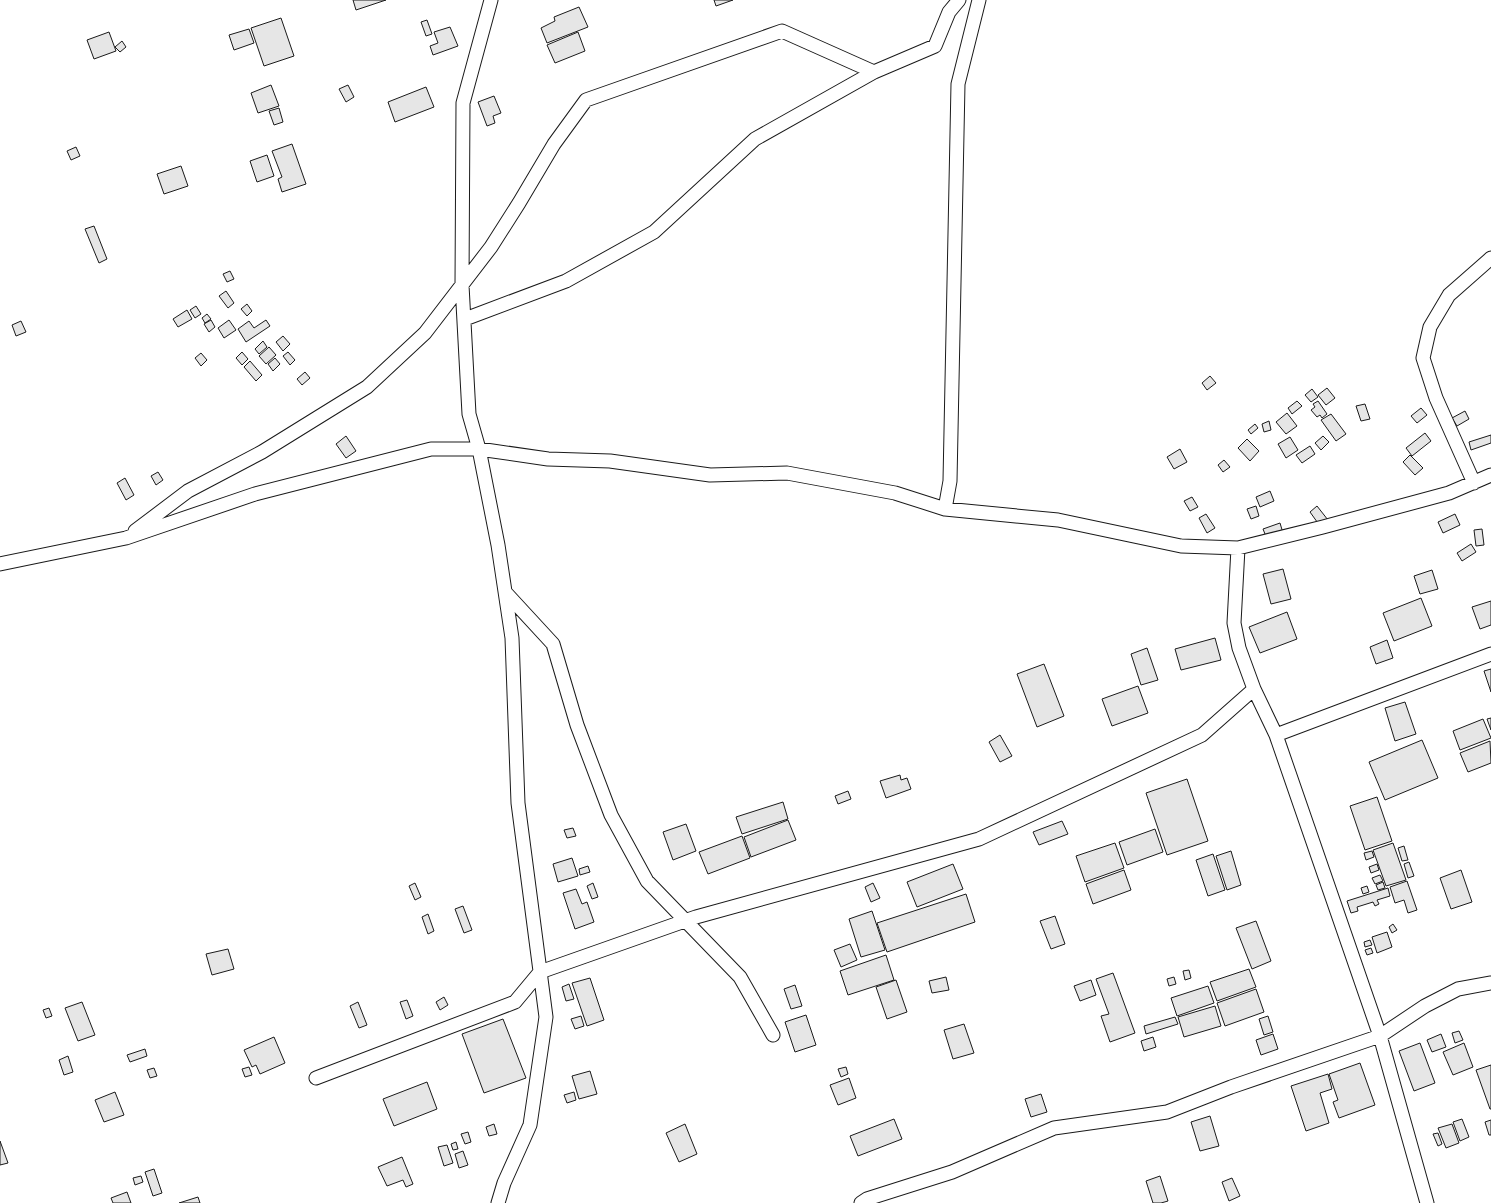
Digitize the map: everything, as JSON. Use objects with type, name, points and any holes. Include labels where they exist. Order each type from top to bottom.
[{"type":"street","points":[[491,0],[463,103],[462,285],[470,414],[479,449],[498,545],[512,638],[518,803],[546,1017],[530,1125],[504,1183],[498,1203]]},
{"type":"street","points":[[464,319],[566,281],[654,232],[755,139],[874,72],[935,46],[949,12],[959,0]]},
{"type":"street","points":[[945,509],[950,481],[958,84],[979,0]]},
{"type":"street","points":[[126,538],[188,491],[262,452],[367,387],[425,333],[492,247],[520,203],[554,144],[586,100],[782,31],[874,72]]},
{"type":"street","points":[[1474,483],[1436,398],[1423,358],[1430,327],[1449,295],[1491,258]]},
{"type":"street","points":[[0,564],[126,538],[255,494],[431,449],[479,449],[548,459],[610,461],[710,474],[787,473],[895,493],[945,509],[1058,520],[1181,546],[1238,548],[1449,493],[1491,475]]},
{"type":"street","points":[[1238,548],[1234,623],[1239,648],[1254,689],[1276,735],[1380,1036],[1427,1203]]},
{"type":"street","points":[[506,593],[553,644],[577,725],[611,815],[647,881],[740,977],[773,1035]]},
{"type":"street","points":[[1276,735],[1491,654]]},
{"type":"street","points":[[316,1078],[515,1002],[540,972],[686,920],[979,839],[1202,735],[1254,689]]},
{"type":"street","points":[[860,1203],[867,1199],[952,1172],[1054,1128],[1167,1112],[1231,1087],[1380,1036],[1425,1006],[1458,989],[1491,982]]},
{"type":"building","points":[[353,0],[386,0],[356,10]]},
{"type":"building","points":[[714,0],[733,0],[716,6]]},
{"type":"building","points":[[579,7],[588,27],[547,43],[541,28],[555,21],[554,17]]},
{"type":"building","points":[[281,18],[294,56],[264,66],[251,28]]},
{"type":"building","points":[[427,20],[432,34],[426,36],[421,22]]},
{"type":"building","points":[[450,27],[458,46],[433,55],[430,46],[438,43],[434,32]]},
{"type":"building","points":[[249,29],[254,43],[234,50],[229,35]]},
{"type":"building","points":[[109,32],[116,51],[94,59],[87,40]]},
{"type":"building","points":[[578,32],[585,51],[555,63],[547,45]]},
{"type":"building","points":[[122,41],[126,47],[120,52],[115,47]]},
{"type":"building","points":[[271,85],[279,106],[258,113],[251,93]]},
{"type":"building","points":[[348,85],[354,97],[346,102],[339,89]]},
{"type":"building","points":[[426,87],[434,107],[395,122],[388,102]]},
{"type":"building","points":[[494,96],[501,113],[493,116],[495,123],[487,126],[478,102]]},
{"type":"building","points":[[279,108],[283,122],[274,125],[269,111]]},
{"type":"building","points":[[292,144],[306,184],[282,192],[278,179],[282,177],[272,151]]},
{"type":"building","points":[[76,147],[80,156],[71,160],[67,151]]},
{"type":"building","points":[[267,155],[274,176],[257,182],[250,161]]},
{"type":"building","points":[[181,166],[188,186],[164,194],[157,174]]},
{"type":"building","points":[[94,226],[107,259],[99,263],[85,229]]},
{"type":"building","points":[[230,271],[234,279],[227,282],[223,274]]},
{"type":"building","points":[[226,291],[234,303],[228,308],[219,296]]},
{"type":"building","points":[[247,304],[252,311],[247,316],[241,309]]},
{"type":"building","points":[[196,306],[201,314],[195,318],[190,310]]},
{"type":"building","points":[[187,310],[192,319],[178,327],[173,319]]},
{"type":"building","points":[[207,314],[211,319],[205,323],[202,318]]},
{"type":"building","points":[[211,320],[215,327],[209,332],[204,324]]},
{"type":"building","points":[[229,320],[236,330],[224,338],[218,328]]},
{"type":"building","points":[[266,320],[270,326],[246,342],[238,329],[249,321],[254,328]]},
{"type":"building","points":[[21,321],[26,332],[16,336],[12,325]]},
{"type":"building","points":[[283,336],[290,344],[283,351],[276,342]]},
{"type":"building","points":[[263,341],[267,347],[259,354],[255,349]]},
{"type":"building","points":[[269,347],[276,355],[266,364],[259,356]]},
{"type":"building","points":[[242,352],[248,359],[242,365],[236,358]]},
{"type":"building","points":[[288,352],[295,360],[290,365],[283,356]]},
{"type":"building","points":[[201,353],[207,360],[201,366],[195,358]]},
{"type":"building","points":[[275,358],[280,364],[273,371],[268,364]]},
{"type":"building","points":[[250,361],[262,375],[256,381],[244,367]]},
{"type":"building","points":[[305,372],[310,378],[302,385],[297,379]]},
{"type":"building","points":[[1210,376],[1216,383],[1207,390],[1202,383]]},
{"type":"building","points":[[1327,388],[1335,398],[1326,405],[1318,395]]},
{"type":"building","points":[[1312,389],[1318,397],[1311,402],[1305,395]]},
{"type":"building","points":[[1297,401],[1302,406],[1292,414],[1288,408]]},
{"type":"building","points":[[1318,401],[1327,414],[1322,418],[1320,415],[1317,417],[1311,410],[1315,407],[1313,404]]},
{"type":"building","points":[[1365,404],[1370,419],[1361,421],[1356,406]]},
{"type":"building","points":[[1421,408],[1427,415],[1417,423],[1411,416]]},
{"type":"building","points":[[1465,411],[1469,419],[1457,426],[1452,418]]},
{"type":"building","points":[[1287,413],[1297,426],[1286,434],[1276,422]]},
{"type":"building","points":[[1331,414],[1346,434],[1336,441],[1321,420]]},
{"type":"building","points":[[1269,421],[1271,430],[1264,432],[1262,424]]},
{"type":"building","points":[[1255,424],[1258,428],[1251,434],[1248,430]]},
{"type":"building","points":[[1425,433],[1431,441],[1412,456],[1406,448]]},
{"type":"building","points":[[1491,435],[1491,443],[1471,450],[1469,442]]},
{"type":"building","points":[[346,436],[356,451],[346,458],[336,444]]},
{"type":"building","points":[[1323,436],[1329,442],[1321,450],[1315,443]]},
{"type":"building","points":[[1290,437],[1298,450],[1286,458],[1278,444]]},
{"type":"building","points":[[1247,439],[1259,451],[1250,461],[1238,448]]},
{"type":"building","points":[[1310,446],[1315,454],[1302,463],[1296,455]]},
{"type":"building","points":[[1180,449],[1187,462],[1174,469],[1167,457]]},
{"type":"building","points":[[1410,455],[1423,468],[1415,475],[1403,462]]},
{"type":"building","points":[[1224,460],[1230,467],[1223,472],[1218,465]]},
{"type":"building","points":[[158,472],[163,480],[156,485],[151,476]]},
{"type":"building","points":[[125,478],[134,495],[126,500],[117,483]]},
{"type":"building","points":[[1270,491],[1274,501],[1260,507],[1256,497]]},
{"type":"building","points":[[1192,497],[1198,507],[1190,511],[1184,501]]},
{"type":"building","points":[[1256,506],[1259,516],[1251,519],[1247,509]]},
{"type":"building","points":[[1317,506],[1328,520],[1320,526],[1310,512]]},
{"type":"building","points":[[1206,514],[1215,528],[1207,533],[1199,518]]},
{"type":"building","points":[[1455,514],[1460,525],[1443,533],[1438,522]]},
{"type":"building","points":[[1280,523],[1283,533],[1267,539],[1263,529]]},
{"type":"building","points":[[1482,529],[1484,545],[1476,546],[1474,530]]},
{"type":"building","points":[[1471,544],[1476,552],[1462,561],[1457,553]]},
{"type":"building","points":[[1283,569],[1291,599],[1271,604],[1263,574]]},
{"type":"building","points":[[1432,570],[1438,589],[1420,594],[1414,576]]},
{"type":"building","points":[[1421,598],[1432,626],[1394,641],[1383,613]]},
{"type":"building","points":[[1491,601],[1491,625],[1480,629],[1472,607]]},
{"type":"building","points":[[1287,612],[1297,639],[1260,653],[1249,627]]},
{"type":"building","points":[[1215,638],[1221,660],[1181,670],[1175,649]]},
{"type":"building","points":[[1387,640],[1393,658],[1376,664],[1370,647]]},
{"type":"building","points":[[1147,648],[1158,680],[1141,685],[1131,654]]},
{"type":"building","points":[[1044,664],[1064,716],[1037,727],[1017,674]]},
{"type":"building","points":[[1491,669],[1491,692],[1484,671]]},
{"type":"building","points":[[1138,686],[1148,713],[1112,726],[1102,699]]},
{"type":"building","points":[[1405,702],[1416,734],[1395,741],[1385,708]]},
{"type":"building","points":[[1491,718],[1491,730],[1487,719]]},
{"type":"building","points":[[1483,719],[1491,738],[1460,750],[1453,731]]},
{"type":"building","points":[[1000,735],[1012,756],[1000,762],[989,742]]},
{"type":"building","points":[[1422,740],[1438,778],[1385,800],[1369,762]]},
{"type":"building","points":[[1490,741],[1491,763],[1468,772],[1460,753]]},
{"type":"building","points":[[900,775],[901,780],[907,778],[911,789],[886,798],[880,781]]},
{"type":"building","points":[[1187,779],[1208,841],[1167,855],[1146,793]]},
{"type":"building","points":[[848,791],[851,799],[838,804],[835,796]]},
{"type":"building","points":[[1377,797],[1392,841],[1365,850],[1350,806]]},
{"type":"building","points":[[783,802],[788,819],[742,834],[736,817]]},
{"type":"building","points":[[788,820],[796,840],[751,857],[744,837]]},
{"type":"building","points":[[1062,821],[1068,834],[1039,845],[1033,832]]},
{"type":"building","points":[[686,824],[696,851],[673,860],[663,832]]},
{"type":"building","points":[[573,828],[576,836],[567,838],[564,830]]},
{"type":"building","points":[[1155,829],[1163,852],[1127,865],[1119,842]]},
{"type":"building","points":[[742,836],[750,858],[708,874],[699,852]]},
{"type":"building","points":[[1115,843],[1124,868],[1085,882],[1076,856]]},
{"type":"building","points":[[1393,843],[1406,880],[1386,886],[1373,850]]},
{"type":"building","points":[[1404,846],[1408,860],[1402,861],[1398,848]]},
{"type":"building","points":[[1231,851],[1241,885],[1227,890],[1216,856]]},
{"type":"building","points":[[1372,851],[1374,857],[1366,860],[1364,853]]},
{"type":"building","points":[[1213,854],[1225,890],[1208,896],[1196,860]]},
{"type":"building","points":[[572,858],[578,876],[558,882],[553,864]]},
{"type":"building","points":[[1409,862],[1414,876],[1408,878],[1404,864]]},
{"type":"building","points":[[953,864],[963,889],[917,907],[907,882]]},
{"type":"building","points":[[1377,864],[1379,870],[1371,873],[1369,867]]},
{"type":"building","points":[[588,866],[590,872],[580,875],[579,869]]},
{"type":"building","points":[[1124,870],[1131,890],[1093,904],[1086,884]]},
{"type":"building","points":[[1461,870],[1472,902],[1451,909],[1440,878]]},
{"type":"building","points":[[1380,875],[1383,881],[1375,884],[1372,878]]},
{"type":"building","points":[[1407,881],[1417,910],[1408,913],[1404,900],[1395,903],[1390,887]]},
{"type":"building","points":[[1383,882],[1385,888],[1378,890],[1376,885]]},
{"type":"building","points":[[415,883],[421,897],[415,900],[409,886]]},
{"type":"building","points":[[593,883],[598,897],[592,899],[587,886]]},
{"type":"building","points":[[873,883],[880,898],[871,902],[865,887]]},
{"type":"building","points":[[1367,886],[1369,892],[1363,894],[1361,888]]},
{"type":"building","points":[[1388,888],[1390,896],[1377,900],[1379,904],[1375,906],[1373,902],[1357,907],[1358,911],[1351,913],[1347,901]]},
{"type":"building","points":[[576,889],[582,904],[587,902],[594,922],[575,929],[563,893]]},
{"type":"building","points":[[966,894],[975,922],[887,952],[877,923]]},
{"type":"building","points":[[463,906],[472,930],[464,933],[455,909]]},
{"type":"building","points":[[872,911],[885,950],[861,957],[849,919]]},
{"type":"building","points":[[428,914],[434,931],[428,934],[422,917]]},
{"type":"building","points":[[1055,916],[1065,944],[1051,949],[1040,921]]},
{"type":"building","points":[[1256,921],[1271,961],[1252,969],[1236,928]]},
{"type":"building","points":[[1393,924],[1397,930],[1392,933],[1389,927]]},
{"type":"building","points":[[1387,932],[1392,947],[1377,953],[1372,937]]},
{"type":"building","points":[[1370,940],[1372,945],[1365,947],[1364,942]]},
{"type":"building","points":[[850,944],[857,960],[841,967],[834,950]]},
{"type":"building","points":[[1371,948],[1373,953],[1367,955],[1365,950]]},
{"type":"building","points":[[228,949],[234,969],[212,975],[206,954]]},
{"type":"building","points":[[886,955],[894,980],[848,995],[840,971]]},
{"type":"building","points":[[1249,969],[1256,987],[1217,1001],[1210,982]]},
{"type":"building","points":[[1189,970],[1191,978],[1185,980],[1183,971]]},
{"type":"building","points":[[1113,973],[1135,1033],[1110,1042],[1101,1016],[1109,1014],[1096,979]]},
{"type":"building","points":[[946,977],[949,990],[932,993],[929,981]]},
{"type":"building","points":[[1174,977],[1176,984],[1169,986],[1167,979]]},
{"type":"building","points":[[590,978],[604,1020],[587,1026],[572,983]]},
{"type":"building","points":[[896,980],[907,1012],[887,1019],[876,987]]},
{"type":"building","points":[[1091,980],[1096,995],[1080,1001],[1074,986]]},
{"type":"building","points":[[569,984],[574,999],[566,1001],[562,987]]},
{"type":"building","points":[[795,985],[802,1006],[791,1009],[784,989]]},
{"type":"building","points":[[1208,986],[1214,1003],[1177,1016],[1171,998]]},
{"type":"building","points":[[1256,989],[1264,1012],[1225,1026],[1217,1003]]},
{"type":"building","points":[[444,997],[448,1005],[440,1010],[436,1002]]},
{"type":"building","points":[[407,1000],[413,1016],[406,1019],[400,1002]]},
{"type":"building","points":[[82,1002],[95,1035],[78,1041],[65,1008]]},
{"type":"building","points":[[358,1002],[367,1025],[359,1028],[350,1006]]},
{"type":"building","points":[[1215,1006],[1221,1026],[1184,1037],[1178,1017]]},
{"type":"building","points":[[49,1008],[52,1016],[46,1018],[43,1010]]},
{"type":"building","points":[[806,1015],[816,1045],[795,1052],[785,1022]]},
{"type":"building","points":[[581,1016],[584,1026],[575,1029],[571,1019]]},
{"type":"building","points":[[1268,1016],[1273,1032],[1264,1035],[1259,1019]]},
{"type":"building","points":[[1175,1017],[1178,1024],[1146,1034],[1144,1026]]},
{"type":"building","points":[[503,1019],[526,1078],[484,1093],[462,1034]]},
{"type":"building","points":[[964,1024],[974,1053],[953,1059],[944,1030]]},
{"type":"building","points":[[1459,1031],[1463,1040],[1455,1043],[1452,1033]]},
{"type":"building","points":[[1273,1034],[1278,1049],[1261,1055],[1256,1040]]},
{"type":"building","points":[[1441,1034],[1446,1047],[1432,1052],[1427,1040]]},
{"type":"building","points":[[274,1037],[285,1063],[260,1074],[256,1065],[252,1067],[244,1050]]},
{"type":"building","points":[[1153,1037],[1156,1047],[1144,1051],[1141,1041]]},
{"type":"building","points":[[1420,1043],[1435,1083],[1414,1091],[1399,1051]]},
{"type":"building","points":[[1464,1043],[1473,1067],[1453,1075],[1443,1052]]},
{"type":"building","points":[[145,1049],[147,1056],[130,1062],[127,1055]]},
{"type":"building","points":[[68,1056],[73,1072],[64,1075],[59,1060]]},
{"type":"building","points":[[1360,1063],[1375,1105],[1339,1118],[1333,1102],[1338,1100],[1329,1074]]},
{"type":"building","points":[[1491,1065],[1491,1109],[1490,1109],[1476,1070]]},
{"type":"building","points":[[249,1067],[252,1075],[245,1077],[242,1069]]},
{"type":"building","points":[[846,1067],[848,1074],[841,1077],[838,1069]]},
{"type":"building","points":[[154,1068],[157,1076],[150,1078],[147,1070]]},
{"type":"building","points":[[590,1071],[597,1094],[579,1099],[572,1076]]},
{"type":"building","points":[[1328,1074],[1332,1089],[1320,1093],[1329,1123],[1306,1131],[1291,1086]]},
{"type":"building","points":[[849,1078],[856,1098],[838,1105],[830,1085]]},
{"type":"building","points":[[427,1082],[437,1109],[394,1126],[383,1099]]},
{"type":"building","points":[[115,1092],[124,1115],[104,1122],[95,1100]]},
{"type":"building","points":[[574,1092],[576,1100],[567,1103],[564,1095]]},
{"type":"building","points":[[1041,1094],[1047,1112],[1031,1117],[1025,1099]]},
{"type":"building","points":[[1210,1116],[1219,1146],[1200,1151],[1191,1122]]},
{"type":"building","points":[[894,1119],[902,1139],[858,1156],[850,1136]]},
{"type":"building","points":[[1462,1119],[1469,1137],[1460,1141],[1453,1122]]},
{"type":"building","points":[[1491,1120],[1491,1135],[1489,1135],[1485,1122]]},
{"type":"building","points":[[494,1124],[497,1134],[489,1136],[486,1127]]},
{"type":"building","points":[[685,1124],[697,1154],[679,1162],[666,1133]]},
{"type":"building","points":[[1452,1124],[1459,1143],[1446,1148],[1438,1128]]},
{"type":"building","points":[[468,1132],[471,1142],[465,1144],[461,1134]]},
{"type":"building","points":[[1438,1133],[1442,1144],[1438,1146],[1433,1134]]},
{"type":"building","points":[[0,1141],[8,1163],[0,1165]]},
{"type":"building","points":[[456,1142],[458,1149],[453,1150],[451,1144]]},
{"type":"building","points":[[447,1145],[453,1163],[444,1166],[438,1147]]},
{"type":"building","points":[[463,1151],[468,1165],[459,1168],[455,1154]]},
{"type":"building","points":[[402,1157],[413,1184],[406,1187],[403,1180],[387,1186],[378,1167]]},
{"type":"building","points":[[154,1169],[162,1193],[153,1196],[145,1172]]},
{"type":"building","points":[[141,1176],[143,1182],[135,1185],[133,1178]]},
{"type":"building","points":[[1160,1176],[1168,1201],[1153,1203],[1146,1181]]},
{"type":"building","points":[[1232,1178],[1240,1196],[1229,1201],[1222,1182]]},
{"type":"building","points":[[127,1192],[131,1203],[113,1203],[111,1198]]},
{"type":"building","points":[[198,1197],[200,1203],[179,1203]]}]
